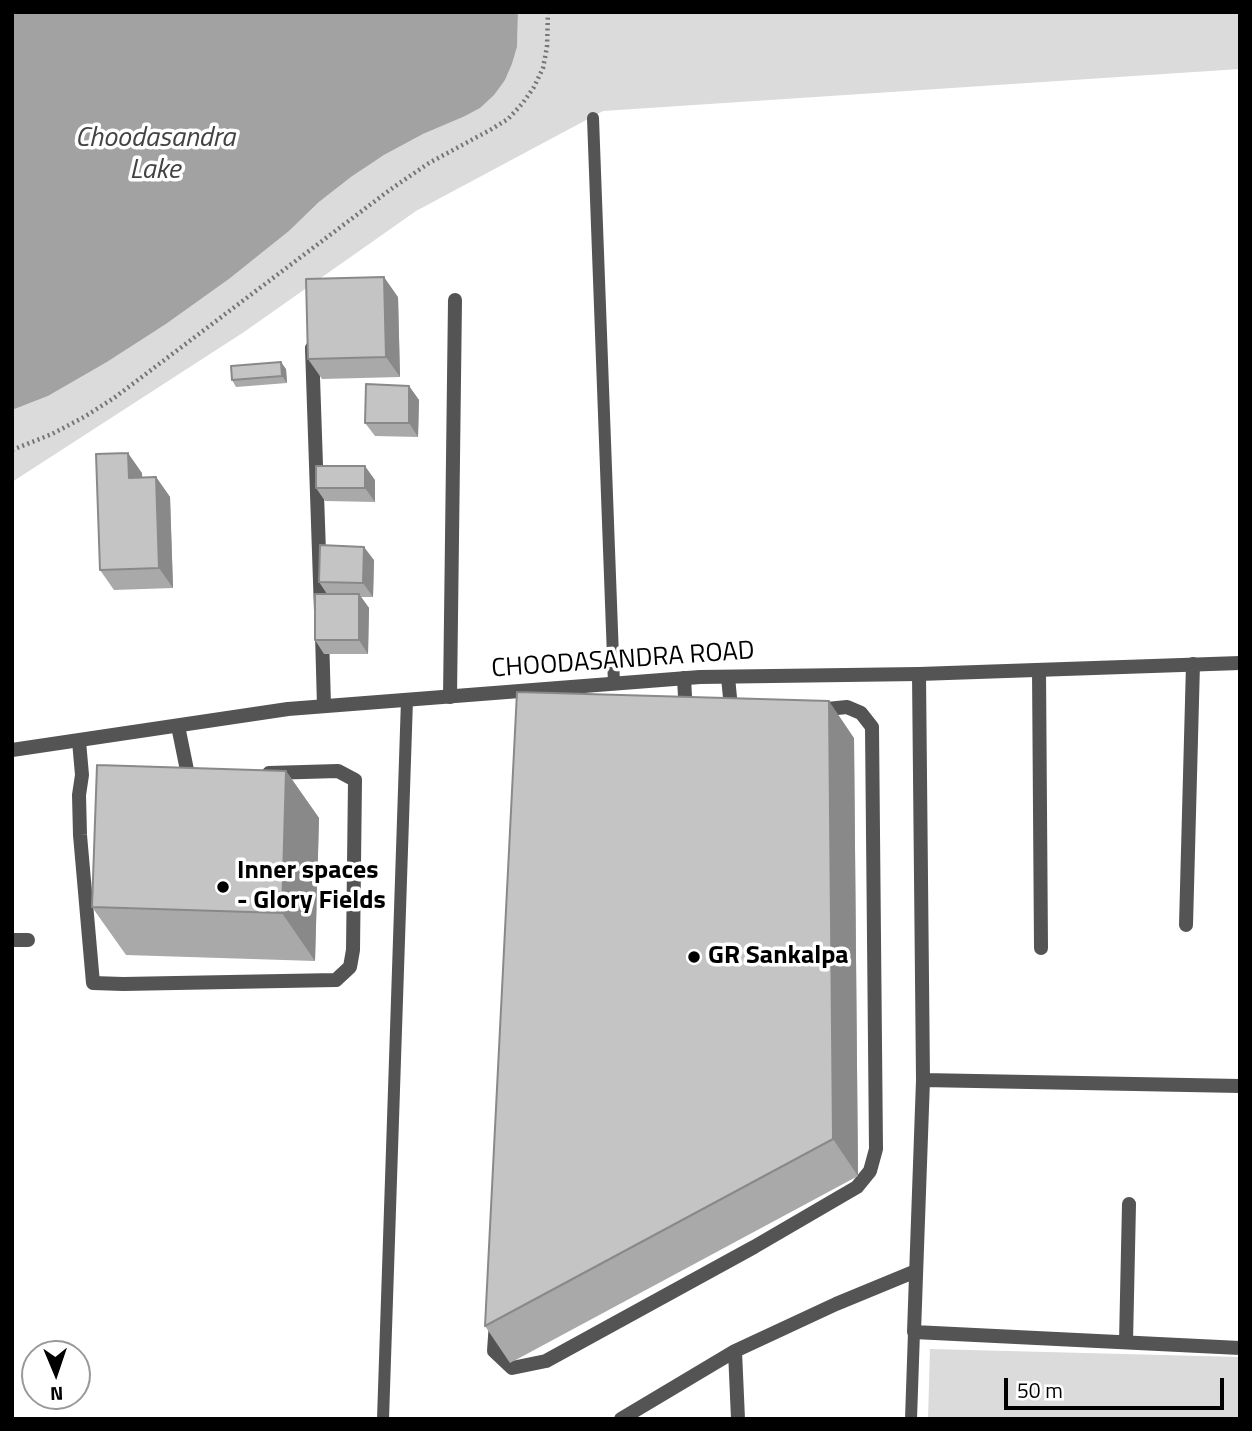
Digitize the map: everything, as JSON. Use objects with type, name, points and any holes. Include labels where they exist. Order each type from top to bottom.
[{"type":"street","points":[[450,697],[455,300]]},
{"type":"street","points":[[312,334],[324,706]]},
{"type":"street","name":"CHOODASANDRA ROAD","points":[[12,750],[288,709],[684,678],[919,674],[1240,663]]},
{"type":"street","points":[[1186,925],[1193,664]]},
{"type":"street","points":[[1039,670],[1041,948]]},
{"type":"street","points":[[919,674],[923,1080],[914,1332],[1240,1348]]},
{"type":"street","points":[[728,677],[733,716]]},
{"type":"street","points":[[668,717],[692,717],[684,678]]},
{"type":"street","points":[[497,1301],[494,1351],[512,1368],[546,1362],[857,1187],[870,1171],[876,1149],[872,727],[861,713],[847,707],[809,711]]},
{"type":"street","points":[[178,726],[188,775],[213,775]]},
{"type":"street","points":[[79,741],[82,775],[79,794],[80,835],[93,983],[336,980],[350,967],[353,950],[355,780],[338,771],[254,774]]},
{"type":"street","points":[[12,940],[28,940]]},
{"type":"street","points":[[923,1080],[1240,1086]]},
{"type":"street","points":[[1126,1342],[1129,1204]]},
{"type":"street","points":[[621,1419],[735,1352],[836,1304],[916,1271]]},
{"type":"street","points":[[735,1352],[738,1419]]},
{"type":"lane","points":[[593,118],[614,684]]},
{"type":"lane","points":[[383,1419],[407,700]]},
{"type":"lane","points":[[911,1419],[914,1332]]},
{"type":"path","points":[[12,450],[52,434],[114,398],[391,189],[429,163],[508,119],[534,87],[543,68],[547,47],[548,12]]},
{"type":"shaded area","points":[[518,12],[1240,12],[1240,69],[603,111],[416,211],[244,332],[12,482],[12,410],[48,396],[166,324],[229,279],[351,177],[423,134],[463,117],[505,80],[517,47]]},
{"type":"shaded area","points":[[930,1349],[1240,1357],[1240,1419],[928,1419]]},
{"type":"water","name":"Choodasandra Lake","points":[[12,12],[518,12],[517,47],[505,80],[480,108],[384,155],[319,202],[289,231],[229,279],[166,324],[48,396],[12,410]]},
{"type":"building","points":[[384,277],[386,357],[308,359],[306,279]]},
{"type":"building","points":[[281,362],[282,376],[232,380],[231,366]]},
{"type":"building","points":[[366,384],[409,386],[409,423],[365,423]]},
{"type":"building","points":[[128,453],[129,478],[156,477],[159,568],[100,570],[96,454]]},
{"type":"building","points":[[316,466],[365,466],[365,488],[316,488]]},
{"type":"building","points":[[320,545],[364,547],[363,583],[319,582]]},
{"type":"building","points":[[315,594],[359,594],[359,640],[315,640]]},
{"type":"building","name":"GR Sankalpa","points":[[517,692],[829,701],[833,1139],[485,1326]]},
{"type":"building","points":[[97,765],[286,771],[282,913],[92,907]]},
{"type":"place","name":"Inner spaces - Glory Fields","points":[[223,887]]},
{"type":"place","name":"GR Sankalpa","points":[[694,957]]}]
